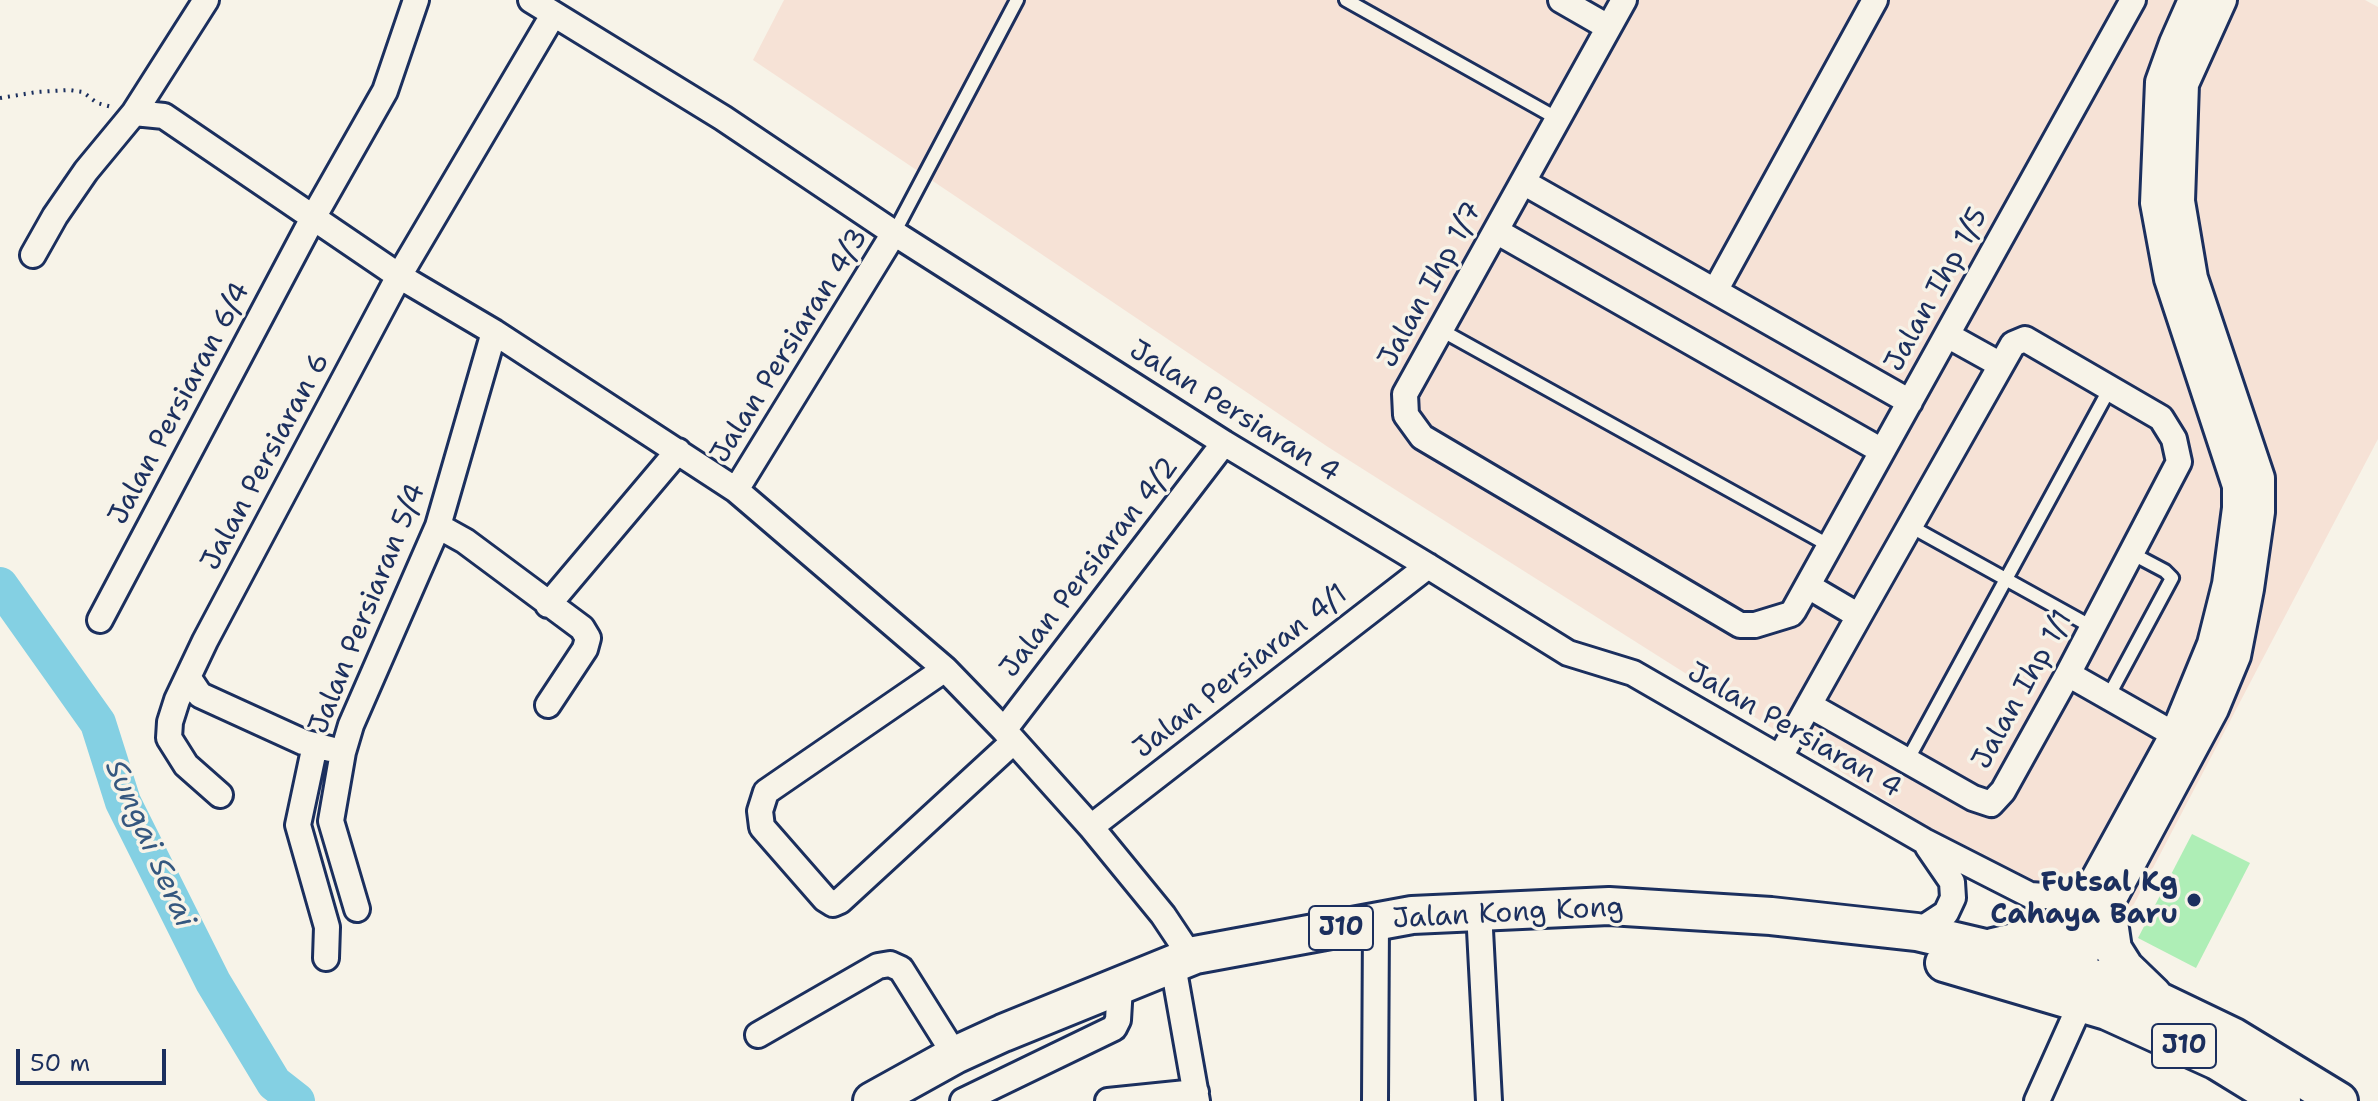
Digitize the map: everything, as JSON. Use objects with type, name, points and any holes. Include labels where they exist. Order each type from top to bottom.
[{"type":"main road","points":[[1987,949],[2040,936],[2091,905],[2125,968],[2159,1001]]},
{"type":"main road","name":"Jalan Kong Kong","points":[[872,1101],[955,1055],[1182,961],[1412,915],[1609,906],[1771,916],[1917,932],[1987,949],[2062,985],[2107,1011],[2217,1061],[2282,1101]]},
{"type":"main road","name":"Jalan Kong Kong","points":[[1841,924],[1912,954],[2062,985],[2159,1001],[2234,1037],[2339,1101]]},
{"type":"street","points":[[33,255],[86,171],[134,113],[206,0]]},
{"type":"street","name":"Jalan Persiaran 6/4","points":[[100,620],[314,216],[385,91],[416,0]]},
{"type":"street","name":"Jalan Persiaran 4","points":[[531,0],[723,118],[894,233],[1224,443],[1568,653],[1633,673],[1924,841],[2030,895],[2060,897],[2091,905]]},
{"type":"street","points":[[1561,0],[1608,27]]},
{"type":"street","name":"Jalan Ihp 1/7","points":[[1624,0],[1405,394],[1406,415],[1422,437],[1740,625],[1755,625],[1791,614],[1794,610]]},
{"type":"street","points":[[1715,291],[1875,0]]},
{"type":"street","name":"Jalan Ihp 1/5","points":[[1794,610],[2133,0]]},
{"type":"street","points":[[2037,1101],[2062,985],[2091,905],[2184,740],[2227,584],[2237,486],[2169,279],[2155,203],[2160,82],[2193,0]]},
{"type":"street","points":[[2184,740],[2214,709],[2236,656],[2260,512],[2258,468],[2193,278],[2180,201],[2184,84],[2222,0]]},
{"type":"street","name":"Jalan Persiaran 6","points":[[220,795],[186,765],[169,738],[170,722],[188,677],[399,276],[553,15]]},
{"type":"street","points":[[134,113],[164,116],[399,276],[494,332],[736,490],[945,669],[1091,827],[1163,915],[1182,961],[1196,1096],[1108,1101]]},
{"type":"street","points":[[1523,182],[1910,402]]},
{"type":"street","points":[[1496,231],[1882,451]]},
{"type":"street","name":"Jalan Persiaran 4/3","points":[[736,490],[894,233]]},
{"type":"street","name":"Jalan Persiaran 5/4","points":[[357,909],[331,821],[343,752],[351,725],[438,526],[494,332]]},
{"type":"street","points":[[1947,335],[2001,365]]},
{"type":"street","points":[[1780,757],[2013,344],[2025,339],[2110,388]]},
{"type":"street","name":"Jalan Ihp 1/1","points":[[1809,705],[1973,798],[1991,804],[2003,791],[2068,674],[2179,462],[2174,439],[2161,418],[2110,388]]},
{"type":"street","name":"Jalan Persiaran 4/2","points":[[945,669],[766,792],[760,811],[762,827],[825,899],[833,904],[840,901],[1008,736],[1224,443]]},
{"type":"street","points":[[548,605],[678,451]]},
{"type":"street","points":[[438,526],[465,541],[582,628],[588,638],[585,649],[548,705]]},
{"type":"street","name":"Jalan Persiaran 4/1","points":[[1091,827],[1428,566]]},
{"type":"street","points":[[1808,586],[1859,616]]},
{"type":"street","points":[[2068,674],[2184,740]]},
{"type":"street","points":[[188,677],[200,695],[303,742],[343,752]]},
{"type":"street","points":[[315,745],[298,825],[327,927],[326,958]]},
{"type":"street","points":[[1917,932],[1946,913],[1953,898],[1952,882],[1924,841]]},
{"type":"street","points":[[1479,911],[1489,1101]]},
{"type":"street","points":[[1375,1101],[1376,922]]},
{"type":"street","points":[[758,1035],[878,966],[890,964],[901,969],[955,1055]]},
{"type":"street","points":[[963,1101],[1114,1028],[1118,1020],[1120,986]]},
{"type":"lane","points":[[894,233],[1017,0]]},
{"type":"lane","points":[[1346,0],[1558,119]]},
{"type":"lane","points":[[1441,330],[1830,546]]},
{"type":"lane","points":[[1907,761],[2110,388]]},
{"type":"lane","points":[[1910,526],[2092,627]]},
{"type":"lane","points":[[2108,697],[2172,578],[2131,553]]},
{"type":"path","points":[[0,98],[69,90],[83,92],[97,103],[134,113]]},
{"type":"shaded area","points":[[784,0],[2365,0],[2378,7],[2378,439],[2113,944],[1328,447],[753,60]]},
{"type":"green space","name":"Futsal Kg Cahaya Baru","points":[[2192,834],[2250,863],[2196,968],[2138,938]]},
{"type":"waterway","name":"Sungai Serai","points":[[0,585],[98,723],[123,802],[213,982],[274,1083],[297,1101]]},
{"type":"place","name":"Futsal Kg Cahaya Baru","points":[[2194,900]]}]
